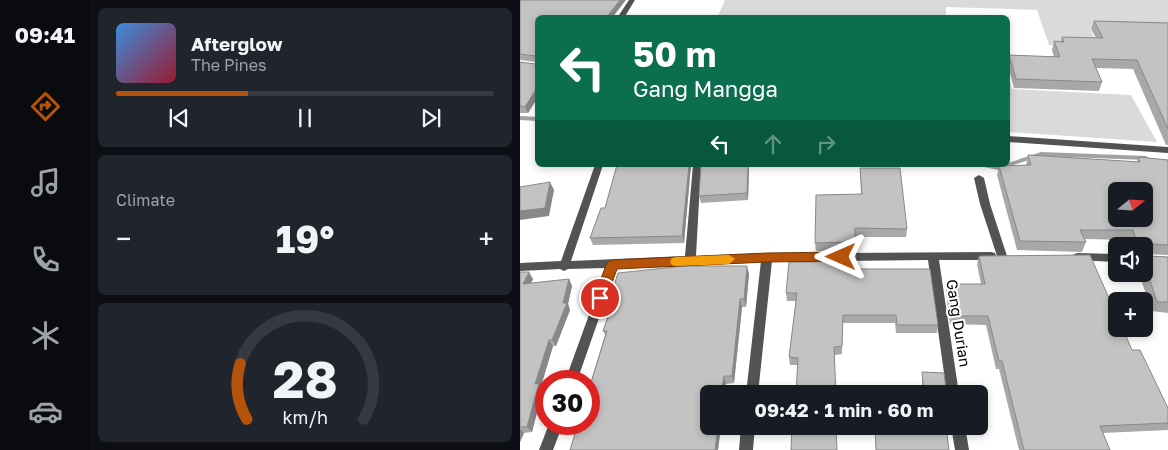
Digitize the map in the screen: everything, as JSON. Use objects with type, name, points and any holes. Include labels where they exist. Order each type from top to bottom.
[{"type":"street","points":[[622,15],[632,0]]},
{"type":"street","points":[[1010,139],[1168,150]]},
{"type":"street","points":[[564,267],[598,167]]},
{"type":"street","points":[[690,261],[697,167]]},
{"type":"street","points":[[979,178],[985,204],[1002,256]]},
{"type":"street","points":[[520,267],[564,267],[767,257],[1014,256]]},
{"type":"street","points":[[753,385],[767,257]]},
{"type":"street","name":"Gang Durian","points":[[933,257],[952,385]]},
{"type":"street","points":[[1063,257],[1108,258]]},
{"type":"street","points":[[575,370],[612,265]]},
{"type":"street","points":[[546,450],[552,435]]},
{"type":"street","points":[[746,450],[747,435]]},
{"type":"street","points":[[960,435],[962,450]]},
{"type":"shaded area","points":[[725,0],[1168,0],[1168,31],[1090,28],[1098,46],[1049,45],[1037,10],[946,7],[946,15],[718,15]]},
{"type":"shaded area","points":[[1010,82],[1012,89],[1131,95],[1157,142],[1010,132]]},
{"type":"building","points":[[520,0],[620,0],[608,15],[535,15],[535,56],[520,54]]},
{"type":"building","points":[[1094,21],[1168,23],[1168,129],[1137,60],[1092,59],[1102,82],[1016,79],[1010,55],[1060,57],[1054,41],[1064,42],[1062,37],[1103,38]]},
{"type":"building","points":[[520,62],[535,64],[535,91],[525,107],[520,106]]},
{"type":"building","points":[[1028,155],[1140,162],[1138,157],[1168,160],[1168,245],[1153,244],[1153,237],[1135,237],[1133,230],[1080,230],[1086,242],[1020,241],[999,167],[1031,165]]},
{"type":"building","points":[[616,167],[689,167],[682,236],[590,238],[601,208],[605,208]]},
{"type":"building","points":[[701,167],[748,167],[747,193],[699,196]]},
{"type":"building","points":[[860,168],[900,168],[907,229],[855,228],[855,242],[815,243],[816,195],[862,194]]},
{"type":"building","points":[[550,182],[545,208],[520,211],[520,187]]},
{"type":"building","points":[[815,254],[856,254],[856,269],[930,269],[938,325],[897,325],[896,315],[843,315],[842,346],[834,347],[836,385],[796,385],[798,358],[789,357],[797,293],[786,293],[789,262],[815,262]]},
{"type":"building","points":[[1090,255],[1108,296],[1108,337],[1126,337],[1132,350],[1140,350],[1168,408],[1168,423],[1100,426],[1110,450],[1024,450],[1002,361],[999,361],[988,316],[952,316],[947,284],[985,284],[979,256]]},
{"type":"building","points":[[1153,256],[1168,257],[1168,302],[1157,302],[1150,282],[1153,282]]},
{"type":"building","points":[[684,266],[747,266],[744,299],[740,299],[732,376],[724,376],[722,385],[700,385],[700,435],[717,435],[715,450],[570,450],[575,435],[600,435],[600,370],[595,370],[607,331],[603,331],[610,311],[606,311],[618,273]]},
{"type":"building","points":[[520,272],[529,272],[523,284],[569,279],[563,303],[567,303],[552,340],[549,340],[539,370],[535,370],[535,398],[527,427],[520,427]]},
{"type":"building","points":[[922,372],[944,373],[945,385],[923,385]]},
{"type":"building","points":[[792,435],[836,435],[837,450],[791,450]]},
{"type":"building","points":[[875,435],[947,435],[949,450],[876,450]]},
{"type":"waterway","points":[[520,118],[535,119]]},
{"type":"waterway","points":[[1010,164],[1041,154],[1146,158]]},
{"type":"waterway","points":[[994,167],[1001,167]]},
{"type":"slow traffic","points":[[676,262],[729,259]]},
{"type":"route","points":[[600,298],[612,265],[767,257],[841,257]]}]
